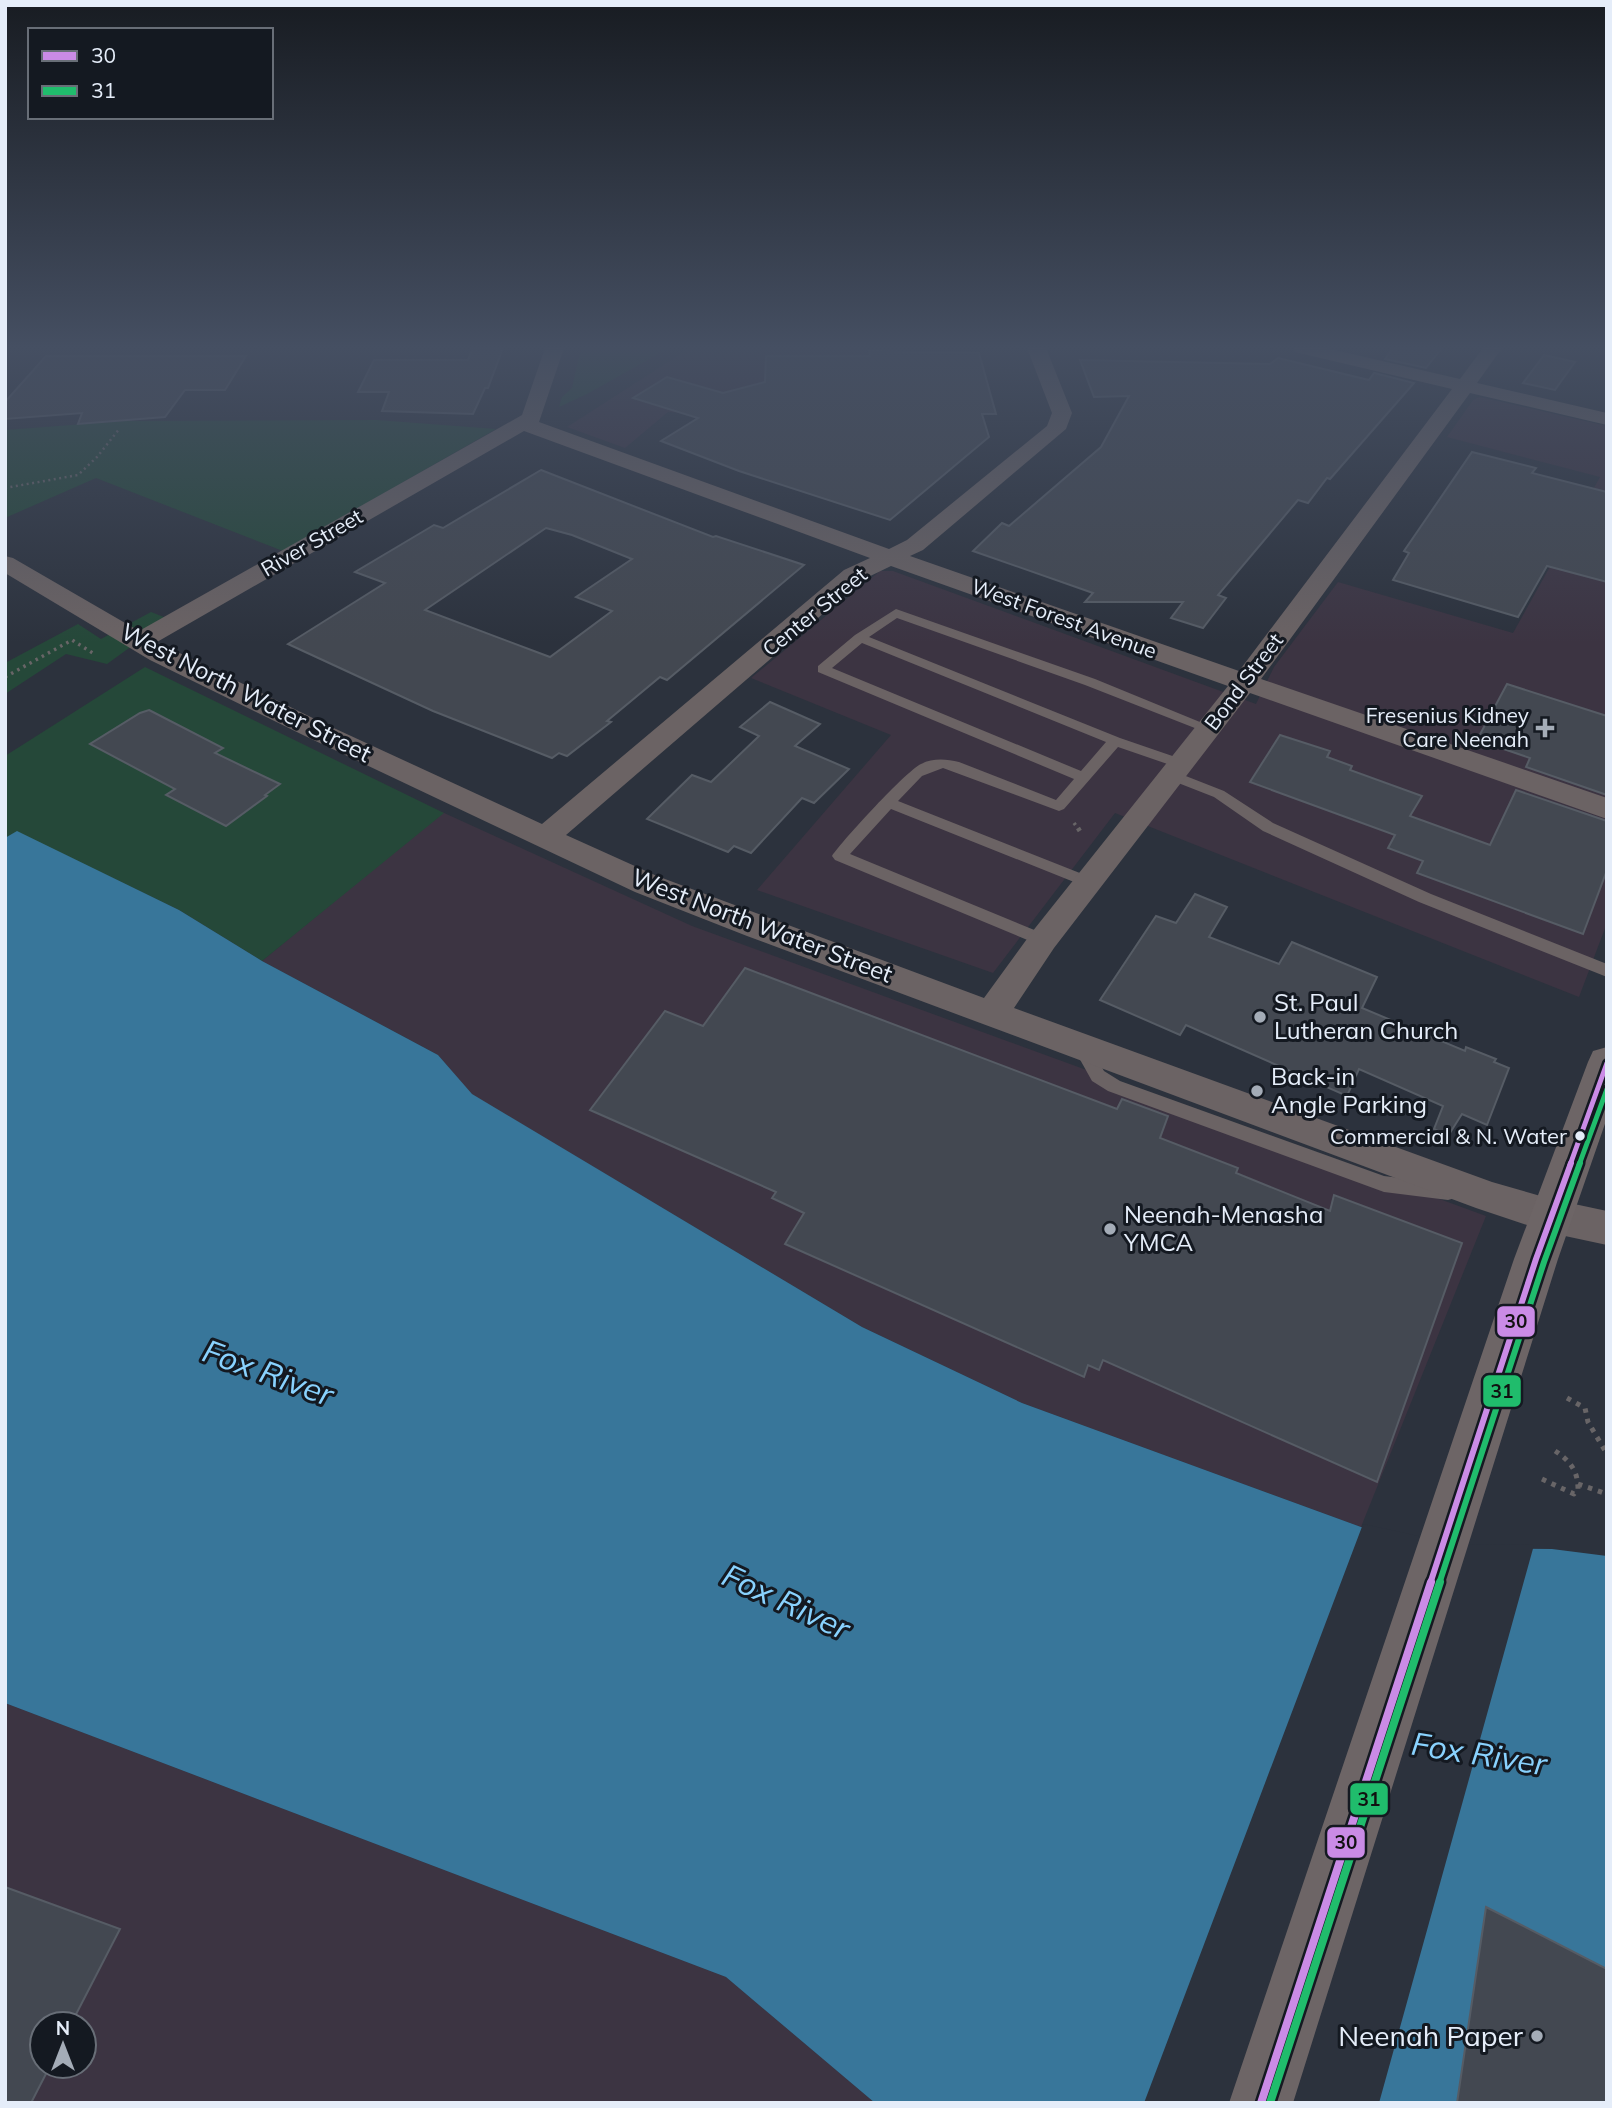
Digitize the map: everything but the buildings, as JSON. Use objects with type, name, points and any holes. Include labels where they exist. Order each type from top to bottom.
[{"type":"main road","points":[[1261,2103],[1551,1216],[1607,1062]]},
{"type":"street","name":"River Street","points":[[138,642],[482,446]]},
{"type":"street","name":"West Forest Avenue","points":[[587,446],[893,558],[1607,809]]},
{"type":"street","name":"Center Street","points":[[546,836],[853,575],[893,558],[929,536],[1035,446]]},
{"type":"street","name":"Bond Street","points":[[992,1013],[1043,940],[1210,729],[1420,446]]},
{"type":"street","name":"West North Water Street","points":[[5,563],[138,642],[315,730],[646,884],[1490,1197],[1551,1216],[1607,1228]]},
{"type":"lane","points":[[1086,778],[823,669],[896,613],[1090,682],[1210,729]]},
{"type":"lane","points":[[860,638],[1115,741],[1177,770],[1268,827],[1426,898],[1607,971]]},
{"type":"lane","points":[[1043,940],[840,856],[921,766],[937,762],[954,765],[1059,806],[1086,778],[1115,741]]},
{"type":"lane","points":[[889,803],[1089,883]]},
{"type":"path","points":[[5,488],[78,475],[105,446]]},
{"type":"path","points":[[5,677],[72,640],[97,655],[102,652]]},
{"type":"path","points":[[1567,1398],[1585,1408],[1588,1422],[1607,1454]]},
{"type":"path","points":[[1542,1479],[1574,1494],[1578,1484],[1576,1469],[1552,1449]]},
{"type":"path","points":[[1578,1484],[1607,1494]]},
{"type":"shaded area","points":[[1483,446],[1607,446],[1607,923],[1579,997],[1115,813],[993,973],[757,890],[891,735],[751,678],[880,571],[893,571],[1256,704],[1274,667],[1338,582],[1513,633],[1600,477]]},
{"type":"shaded area","points":[[442,812],[692,926],[1486,1216],[1361,1527],[1022,1403],[862,1327],[471,1094],[438,1055],[262,961]]},
{"type":"shaded area","points":[[5,1703],[726,1977],[875,2103],[5,2103]]},
{"type":"green space","points":[[5,446],[466,446],[283,551],[96,478],[5,518]]},
{"type":"green space","points":[[151,612],[169,619],[107,664],[66,654],[5,694],[5,663],[78,624],[101,639]]},
{"type":"green space","points":[[145,667],[444,813],[262,961],[179,910],[17,832],[5,838],[5,756]]},
{"type":"water","name":"Fox River","points":[[17,831],[179,910],[262,961],[438,1055],[472,1094],[862,1327],[1022,1403],[1361,1527],[1455,1548],[1552,1549],[1607,1556],[1607,1969],[1457,2103],[875,2103],[726,1977],[5,1703],[5,838]]},
{"type":"pier","points":[[1363,1524],[1456,1544],[1534,1545],[1379,2103],[1144,2103]]},
{"type":"transit line","name":"30","points":[[1261,2103],[1536,1259],[1607,1063]]},
{"type":"transit line","name":"31","points":[[1270,2103],[1544,1262],[1607,1089]]},
{"type":"place","name":"Fresenius Kidney Care Neenah","points":[[1545,728]]},
{"type":"place","name":"St. Paul Lutheran Church","points":[[1260,1017]]},
{"type":"place","name":"Back-in Angle Parking","points":[[1257,1091]]},
{"type":"place","name":"Commercial & N. Water","points":[[1580,1136]]},
{"type":"place","name":"Neenah-Menasha YMCA","points":[[1110,1229]]},
{"type":"place","name":"Neenah Paper","points":[[1537,2036]]}]
